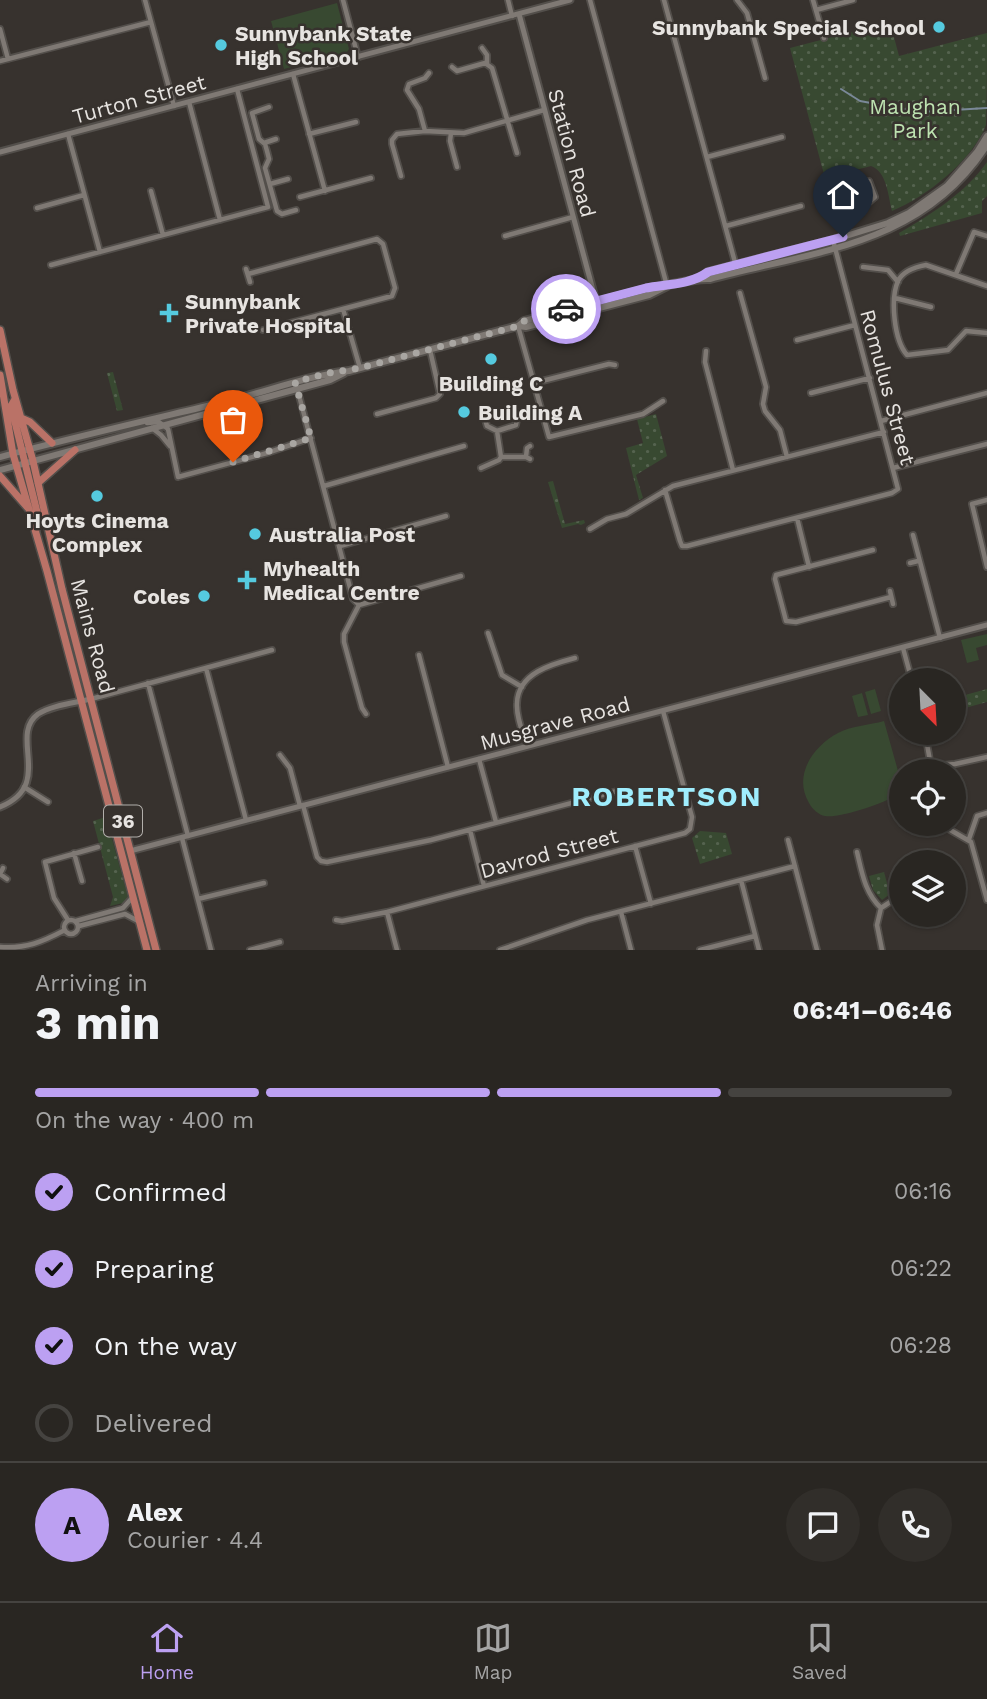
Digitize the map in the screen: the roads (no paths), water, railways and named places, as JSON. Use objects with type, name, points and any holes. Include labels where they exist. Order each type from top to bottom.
[{"type":"main road","points":[[834,244],[888,223],[930,200],[963,170],[987,136]]},
{"type":"main road","points":[[0,457],[140,421],[330,380],[349,371],[518,326],[524,321],[649,295],[667,286],[700,278],[708,272],[737,268],[896,227],[932,205],[964,177],[987,145]]},
{"type":"main road","name":"Mains Road","points":[[0,330],[56,566],[156,950]]},
{"type":"main road","points":[[0,375],[10,440],[17,453]]},
{"type":"main road","points":[[29,509],[0,473],[33,461],[296,386]]},
{"type":"main road","points":[[16,399],[12,406],[17,453],[39,520],[36,531]]},
{"type":"main road","points":[[21,418],[30,422],[52,443]]},
{"type":"main road","points":[[3,446],[10,440]]},
{"type":"main road","points":[[38,483],[75,450]]},
{"type":"main road","name":"Mains Road","points":[[20,465],[29,509],[146,950]]},
{"type":"street","points":[[145,0],[174,106]]},
{"type":"street","points":[[343,0],[358,57]]},
{"type":"street","name":"Station Road","points":[[508,0],[544,110],[597,305]]},
{"type":"street","name":"Turton Street","points":[[0,152],[570,0]]},
{"type":"street","points":[[590,0],[667,286]]},
{"type":"street","points":[[664,0],[737,268]]},
{"type":"street","points":[[737,0],[747,13],[765,78]]},
{"type":"street","points":[[814,0],[824,38]]},
{"type":"street","points":[[816,10],[853,0]]},
{"type":"street","points":[[0,61],[150,22]]},
{"type":"street","points":[[0,29],[8,59]]},
{"type":"street","points":[[482,48],[487,55],[487,63],[495,74],[517,153]]},
{"type":"street","points":[[452,67],[457,71],[487,63]]},
{"type":"street","points":[[425,131],[419,108],[407,90],[409,84],[425,78],[429,73]]},
{"type":"street","points":[[293,75],[324,191]]},
{"type":"street","points":[[51,265],[268,207],[237,89]]},
{"type":"street","points":[[189,102],[220,219]]},
{"type":"street","points":[[269,107],[252,113],[258,139],[265,144],[268,159],[265,168],[280,214],[296,210]]},
{"type":"street","points":[[401,176],[392,145],[393,137],[402,133],[425,131],[464,133],[544,110]]},
{"type":"street","points":[[309,134],[355,122]]},
{"type":"street","points":[[451,133],[450,141],[457,167]]},
{"type":"street","points":[[68,134],[100,252]]},
{"type":"street","points":[[707,157],[782,137]]},
{"type":"street","points":[[262,143],[276,139]]},
{"type":"street","points":[[300,197],[371,178]]},
{"type":"street","points":[[270,184],[288,179]]},
{"type":"street","points":[[830,191],[869,181],[875,197],[862,209],[837,216]]},
{"type":"street","points":[[151,191],[163,235]]},
{"type":"street","points":[[37,208],[84,195]]},
{"type":"street","points":[[726,226],[801,206]]},
{"type":"street","points":[[505,236],[573,217]]},
{"type":"street","points":[[956,274],[974,232],[987,236]]},
{"type":"street","points":[[250,282],[247,271],[377,239],[381,241],[396,288],[395,293],[263,330]]},
{"type":"street","name":"Romulus Street","points":[[665,490],[682,546],[892,493],[898,489],[834,244]]},
{"type":"street","points":[[987,286],[926,265],[908,271],[898,282],[895,298],[896,334],[907,355],[948,350],[966,331],[987,333]]},
{"type":"street","points":[[863,267],[888,270],[898,282]]},
{"type":"street","points":[[740,293],[766,387],[763,404],[768,418],[780,430],[787,457]]},
{"type":"street","points":[[895,298],[931,307]]},
{"type":"street","points":[[343,309],[360,368]]},
{"type":"street","points":[[797,340],[856,324]]},
{"type":"street","points":[[518,326],[549,437],[643,414],[663,401]]},
{"type":"street","points":[[377,414],[436,398],[440,394],[430,350]]},
{"type":"street","points":[[706,351],[705,362],[733,471]]},
{"type":"street","points":[[534,383],[609,364],[615,365]]},
{"type":"street","points":[[811,393],[870,378]]},
{"type":"street","points":[[296,386],[353,599],[359,605]]},
{"type":"street","points":[[881,421],[987,393]]},
{"type":"street","points":[[482,409],[487,426],[497,431],[516,425],[518,412]]},
{"type":"street","points":[[140,421],[147,424],[159,422],[169,431],[178,477],[311,438]]},
{"type":"street","points":[[152,428],[170,446]]},
{"type":"street","points":[[497,431],[501,457]]},
{"type":"street","points":[[590,528],[607,519],[626,514],[665,490],[884,432]]},
{"type":"street","points":[[893,468],[987,444]]},
{"type":"street","points":[[324,486],[464,446]]},
{"type":"street","points":[[481,468],[501,457],[528,458],[527,448],[530,446]]},
{"type":"street","points":[[987,500],[972,505],[987,564]]},
{"type":"street","points":[[340,546],[446,516]]},
{"type":"street","points":[[797,518],[809,567]]},
{"type":"street","points":[[913,535],[940,638]]},
{"type":"street","points":[[873,550],[776,575],[786,621],[792,622],[891,594],[893,604]]},
{"type":"street","points":[[910,563],[918,561]]},
{"type":"street","points":[[366,714],[344,642],[344,634],[359,605],[461,576]]},
{"type":"street","name":"Musgrave Road","points":[[130,851],[987,625]]},
{"type":"street","points":[[488,633],[502,675],[522,687]]},
{"type":"street","points":[[903,648],[908,668]]},
{"type":"street","points":[[0,807],[10,802],[24,787],[29,772],[27,736],[32,721],[45,711],[272,650]]},
{"type":"street","points":[[419,655],[448,767]]},
{"type":"street","points":[[527,747],[517,701],[522,687],[540,669],[575,658]]},
{"type":"street","points":[[206,668],[246,820]]},
{"type":"street","points":[[149,683],[211,950]]},
{"type":"street","name":"Davrod Street","points":[[336,920],[387,912],[685,833],[692,824],[692,817],[663,711]]},
{"type":"street","points":[[280,755],[290,768],[317,857],[327,862],[470,830],[617,792]]},
{"type":"street","points":[[966,762],[987,757]]},
{"type":"street","points":[[479,759],[496,822]]},
{"type":"street","points":[[24,787],[48,802]]},
{"type":"street","points":[[968,838],[977,817],[987,813]]},
{"type":"street","points":[[470,830],[484,886]]},
{"type":"street","points":[[963,836],[971,842],[987,900]]},
{"type":"street","points":[[788,840],[817,950]]},
{"type":"street","points":[[635,846],[651,904]]},
{"type":"street","points":[[98,847],[75,856],[66,855],[45,862],[54,898],[68,920],[77,924],[125,914],[139,921]]},
{"type":"street","points":[[857,852],[867,890],[871,899],[881,908]]},
{"type":"street","points":[[75,856],[82,881]]},
{"type":"street","points":[[500,950],[587,920],[795,866]]},
{"type":"street","points":[[3,868],[0,874],[7,879]]},
{"type":"street","points":[[741,880],[759,950]]},
{"type":"street","points":[[198,899],[264,883]]},
{"type":"street","points":[[65,930],[73,934],[77,924],[123,908],[133,898]]},
{"type":"street","points":[[882,950],[877,925],[881,908],[889,903]]},
{"type":"street","points":[[387,912],[397,950]]},
{"type":"street","points":[[621,912],[631,950]]},
{"type":"street","points":[[65,930],[64,925],[68,920]]},
{"type":"street","points":[[0,947],[36,945],[65,930]]},
{"type":"street","points":[[700,950],[755,936]]},
{"type":"street","points":[[250,950],[280,942]]},
{"type":"waterway","points":[[841,89],[860,101],[920,112],[987,108]]},
{"type":"place","name":"Sunnybank Special School","points":[[939,27]]},
{"type":"place","name":"Sunnybank State High School","points":[[221,45]]},
{"type":"place","name":"Sunnybank Private Hospital","points":[[169,313]]},
{"type":"place","name":"Building C","points":[[491,359]]},
{"type":"place","name":"Building A","points":[[464,412]]},
{"type":"place","name":"Hoyts Cinema Complex","points":[[97,496]]},
{"type":"place","name":"Australia Post","points":[[255,534]]},
{"type":"place","name":"Myhealth Medical Centre","points":[[247,580]]},
{"type":"place","name":"Coles","points":[[204,596]]},
{"type":"district","name":"ROBERTSON","points":[[667,796]]},
{"type":"park label","name":"Maughan Park","points":[[915,118]]}]
